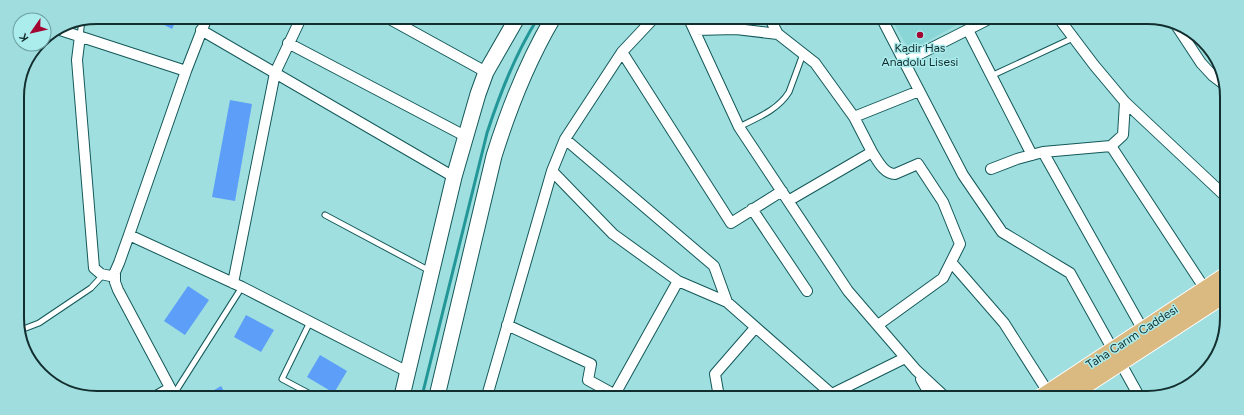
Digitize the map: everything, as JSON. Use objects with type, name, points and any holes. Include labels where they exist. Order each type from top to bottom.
[{"type":"main road","points":[[403,391],[465,136],[486,72],[514,24]]},
{"type":"main road","points":[[438,391],[494,156],[504,124],[520,83],[550,24]]},
{"type":"main road","name":"Taha Carım Caddesi","points":[[1074,391],[1117,356],[1143,330],[1220,279]]},
{"type":"main road","name":"Taha Carım Caddesi","points":[[1051,391],[1117,356],[1220,297]]},
{"type":"street","points":[[172,391],[118,290],[115,282],[115,272],[120,263],[186,71],[204,24]]},
{"type":"street","points":[[237,285],[275,73],[298,24]]},
{"type":"street","points":[[399,24],[486,72]]},
{"type":"street","points":[[488,391],[552,171],[565,139],[622,52],[648,24]]},
{"type":"street","points":[[692,24],[739,127],[848,291],[905,358],[939,391]]},
{"type":"street","points":[[773,24],[778,34],[815,63],[854,117],[872,152],[885,171],[895,174],[918,164],[944,202],[960,244],[943,278],[878,325]]},
{"type":"street","points":[[885,24],[963,175],[1002,232],[1070,273],[1136,391]]},
{"type":"street","points":[[904,62],[979,24]]},
{"type":"street","points":[[1063,24],[1094,65],[1126,102],[1220,191]]},
{"type":"street","points":[[695,30],[736,29],[778,34]]},
{"type":"street","points":[[201,30],[454,177]]},
{"type":"street","points":[[968,30],[1032,155]]},
{"type":"street","points":[[66,32],[186,71]]},
{"type":"street","points":[[1181,33],[1201,63],[1218,79]]},
{"type":"street","points":[[80,36],[77,60],[94,268],[104,275],[115,277]]},
{"type":"street","points":[[288,43],[465,136]]},
{"type":"street","points":[[622,52],[730,223],[782,191]]},
{"type":"street","points":[[854,117],[919,91]]},
{"type":"street","points":[[991,169],[1016,159],[1043,152],[1111,146],[1123,135],[1126,102]]},
{"type":"street","points":[[565,139],[714,266],[727,302]]},
{"type":"street","points":[[1111,146],[1205,289]]},
{"type":"street","points":[[788,201],[872,152]]},
{"type":"street","points":[[1043,152],[1143,330]]},
{"type":"street","points":[[552,171],[614,234],[678,281],[727,302],[827,391]]},
{"type":"street","points":[[752,209],[807,291]]},
{"type":"street","points":[[130,235],[237,285],[408,372]]},
{"type":"street","points":[[951,262],[1004,323],[1042,391]]},
{"type":"street","points":[[619,391],[678,281]]},
{"type":"street","points":[[508,325],[591,364],[588,380],[609,391]]},
{"type":"street","points":[[718,391],[715,374],[755,328]]},
{"type":"street","points":[[842,391],[905,358]]},
{"type":"street","points":[[916,370],[928,391]]},
{"type":"lane","points":[[80,36],[81,26]]},
{"type":"lane","points":[[991,76],[1074,38]]},
{"type":"lane","points":[[739,127],[768,111],[785,98],[789,92],[803,53]]},
{"type":"lane","points":[[325,215],[433,272]]},
{"type":"lane","points":[[25,328],[39,323],[91,288],[104,275]]},
{"type":"lane","points":[[174,391],[237,285]]},
{"type":"lane","points":[[305,391],[282,379],[310,322]]},
{"type":"shaded area","name":"Kadir Has Anadolu Lisesi","points":[[894,24],[958,24],[910,51]]},
{"type":"building","points":[[162,24],[174,24],[172,29]]},
{"type":"building","points":[[230,100],[252,104],[235,201],[212,197]]},
{"type":"building","points":[[188,286],[209,300],[185,335],[164,321]]},
{"type":"building","points":[[246,315],[274,330],[261,352],[234,337]]},
{"type":"building","points":[[320,355],[347,371],[335,391],[331,391],[307,377]]},
{"type":"building","points":[[221,386],[224,391],[212,391]]},
{"type":"waterway","points":[[423,391],[487,133],[509,74],[535,24]]},
{"type":"place","name":"Kadir Has Anadolu Lisesi","points":[[920,35]]}]
